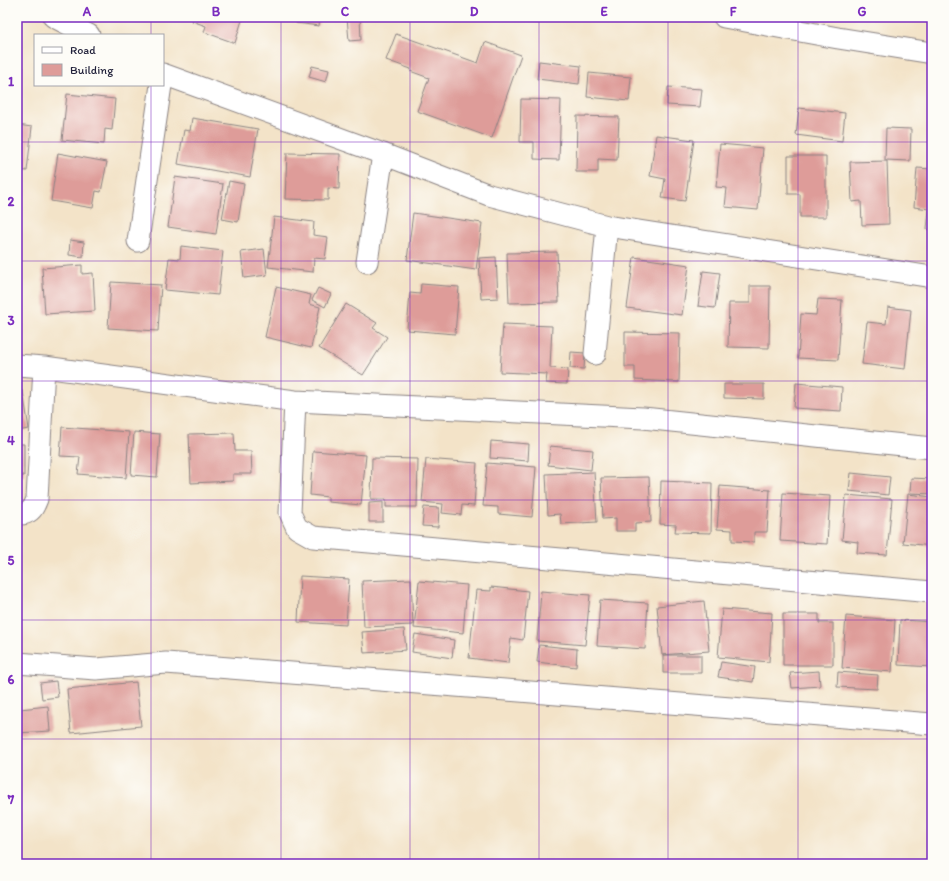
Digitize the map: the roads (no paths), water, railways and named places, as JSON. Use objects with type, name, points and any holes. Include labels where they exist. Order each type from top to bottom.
[{"type":"street","points":[[54,17],[87,34]]},
{"type":"street","points":[[724,17],[838,38],[932,53]]},
{"type":"street","points":[[164,74],[383,154],[489,195],[607,226],[932,277]]},
{"type":"street","points":[[138,241],[161,86]]},
{"type":"street","points":[[367,262],[383,154]]},
{"type":"street","points":[[595,354],[607,226]]},
{"type":"street","points":[[17,365],[44,367],[295,402],[643,418],[932,448]]},
{"type":"street","points":[[17,514],[25,515],[34,509],[37,499],[44,367]]},
{"type":"street","points":[[295,402],[290,513],[297,528],[313,537],[932,592]]},
{"type":"street","points":[[17,663],[96,669],[166,663],[932,724]]}]
